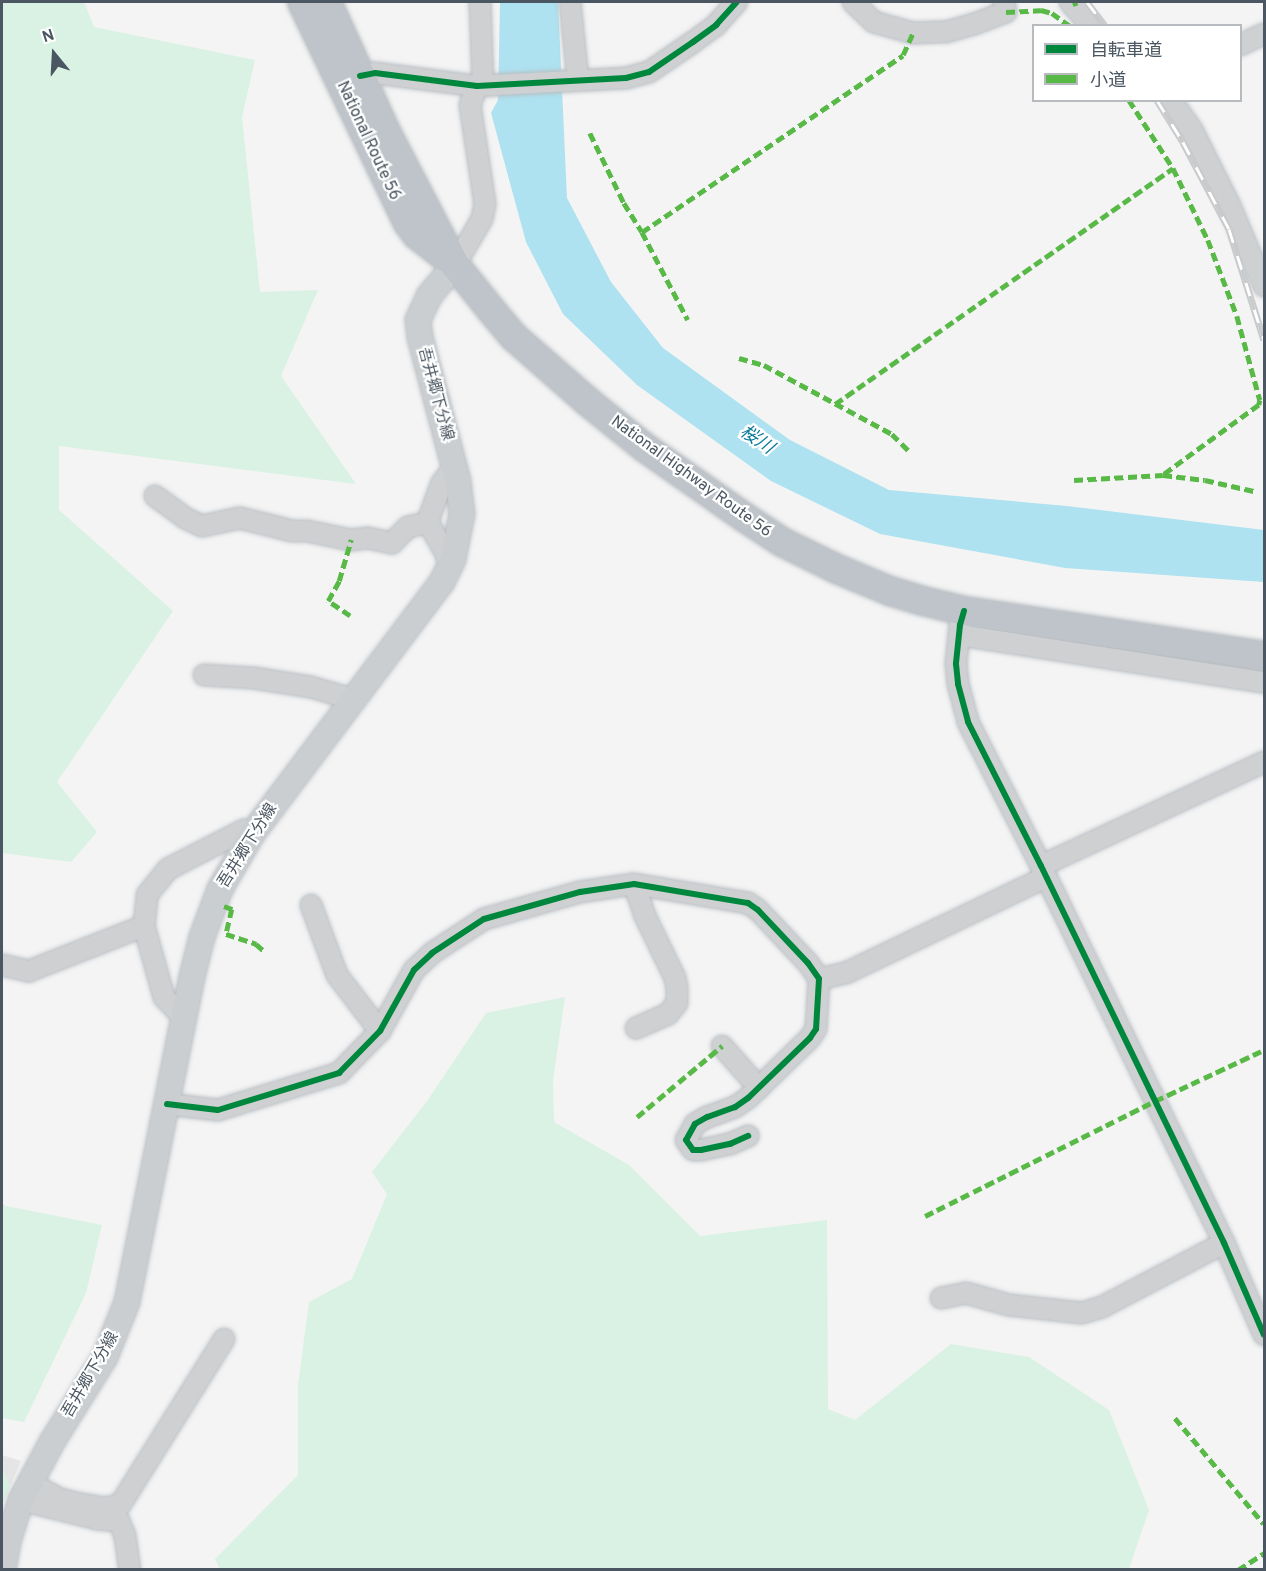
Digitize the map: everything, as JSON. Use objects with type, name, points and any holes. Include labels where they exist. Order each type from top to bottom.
[{"type":"highway","name":"National Route 56","points":[[302,2],[408,223],[417,235],[455,265]]},
{"type":"highway","name":"National Highway Route 56","points":[[327,2],[360,76],[455,265],[514,337],[579,394],[644,447],[744,518],[782,542],[837,569],[961,623],[1264,656]]},
{"type":"main road","name":"吾井郷下分線","points":[[3,1569],[8,1541],[26,1492],[105,1357],[118,1329],[132,1284],[197,956],[226,876],[252,834],[442,582],[450,567],[459,538],[462,514],[454,467],[418,320],[429,296],[455,265]]},
{"type":"street","points":[[455,265],[482,219],[485,204],[470,105],[485,85],[480,2]]},
{"type":"street","points":[[570,2],[574,79]]},
{"type":"street","points":[[360,76],[375,73],[485,85],[626,78],[649,72],[716,25],[737,2]]},
{"type":"street","points":[[853,2],[874,22],[913,33],[946,32],[978,23],[1006,12],[1004,2]]},
{"type":"street","points":[[1070,2],[1089,24]]},
{"type":"street","points":[[1242,44],[1264,34]]},
{"type":"street","points":[[1172,102],[1192,130],[1264,286]]},
{"type":"street","points":[[450,567],[446,552],[429,522],[437,494],[454,467]]},
{"type":"street","points":[[155,496],[185,518],[202,526],[240,518],[282,529],[392,543],[408,527],[429,522]]},
{"type":"street","points":[[1264,682],[961,623],[956,664],[958,684],[969,722],[1044,871],[1224,1243],[1264,1335]]},
{"type":"street","points":[[204,675],[254,678],[311,687],[352,699]]},
{"type":"street","points":[[819,979],[846,973],[1044,871],[1264,762]]},
{"type":"street","points":[[184,1018],[164,998],[144,926],[147,895],[154,882],[168,869],[244,830],[252,834]]},
{"type":"street","points":[[634,884],[645,916],[675,978],[677,988],[676,1002],[668,1014],[636,1028]]},
{"type":"street","points":[[167,1104],[218,1110],[320,1081],[339,1073],[381,1030],[414,970],[432,953],[484,918],[580,892],[634,884],[748,903],[758,909],[819,979],[816,1029],[759,1088],[735,1107],[695,1124],[686,1140],[693,1150],[701,1150],[730,1144],[748,1136]]},
{"type":"street","points":[[311,905],[337,975],[381,1030]]},
{"type":"street","points":[[2,965],[29,971],[144,926]]},
{"type":"street","points":[[722,1046],[759,1088]]},
{"type":"street","points":[[941,1298],[966,1293],[1009,1305],[1082,1313],[1102,1307],[1224,1243]]},
{"type":"street","points":[[26,1492],[104,1508],[120,1505],[224,1339]]},
{"type":"street","points":[[26,1492],[97,1519],[119,1521],[130,1569]]},
{"type":"shaded area","points":[[2,1455],[21,1461],[2,1505]]},
{"type":"green space","points":[[2,2],[84,2],[94,27],[255,60],[242,117],[260,292],[318,290],[281,376],[356,484],[59,446],[59,510],[173,611],[57,782],[97,832],[71,862],[2,853]]},
{"type":"green space","points":[[565,997],[553,1081],[554,1122],[629,1165],[700,1236],[827,1220],[828,1409],[855,1420],[951,1344],[1029,1357],[1109,1410],[1149,1510],[1129,1569],[220,1569],[215,1559],[298,1475],[298,1385],[309,1302],[352,1279],[387,1194],[372,1172],[427,1101],[486,1013]]},
{"type":"green space","points":[[2,1203],[6,1206],[102,1225],[86,1293],[24,1422],[2,1418]]},
{"type":"green space","points":[[2,1468],[10,1485],[2,1505]]},
{"type":"water","name":"桜川","points":[[500,2],[558,2],[567,198],[611,282],[663,348],[790,440],[889,490],[1067,506],[1264,530],[1264,582],[1065,568],[880,534],[771,481],[637,385],[563,314],[526,242],[491,113],[498,100]]},
{"type":"railway","points":[[1087,2],[1104,24]]},
{"type":"railway","points":[[1158,102],[1183,142],[1229,229],[1264,340]]},
{"type":"marked path","points":[[1075,2],[1076,6]]},
{"type":"marked path","points":[[1006,12],[1041,10],[1052,13],[1067,24]]},
{"type":"marked path","points":[[642,232],[903,55],[913,33]]},
{"type":"marked path","points":[[1130,102],[1173,168],[1208,240],[1237,316],[1260,400],[1259,405],[1163,475]]},
{"type":"marked path","points":[[590,133],[624,203],[642,232],[688,320]]},
{"type":"marked path","points":[[835,404],[1173,168]]},
{"type":"marked path","points":[[739,358],[764,365],[892,434],[910,452]]},
{"type":"marked path","points":[[1074,480],[1163,475],[1205,480],[1254,491]]},
{"type":"marked path","points":[[350,616],[328,601],[339,581],[351,540]]},
{"type":"marked path","points":[[224,906],[232,909],[226,934],[256,944],[264,951]]},
{"type":"marked path","points":[[637,1117],[722,1046]]},
{"type":"marked path","points":[[925,1216],[1155,1101],[1264,1050]]},
{"type":"marked path","points":[[1175,1418],[1264,1524]]},
{"type":"marked path","points":[[1238,1570],[1264,1553]]},
{"type":"cycle path","points":[[360,76],[375,73],[477,86],[626,78],[649,72],[693,42],[716,25],[737,2]]},
{"type":"cycle path","points":[[964,611],[960,625],[956,664],[958,684],[968,722],[1041,866],[1224,1243],[1264,1335]]},
{"type":"cycle path","points":[[167,1104],[218,1110],[339,1073],[380,1031],[414,970],[432,953],[484,919],[580,892],[634,884],[748,903],[758,910],[808,963],[819,979],[816,1029],[810,1038],[748,1098],[735,1107],[695,1124],[686,1140],[693,1150],[701,1150],[730,1144],[748,1136]]}]
